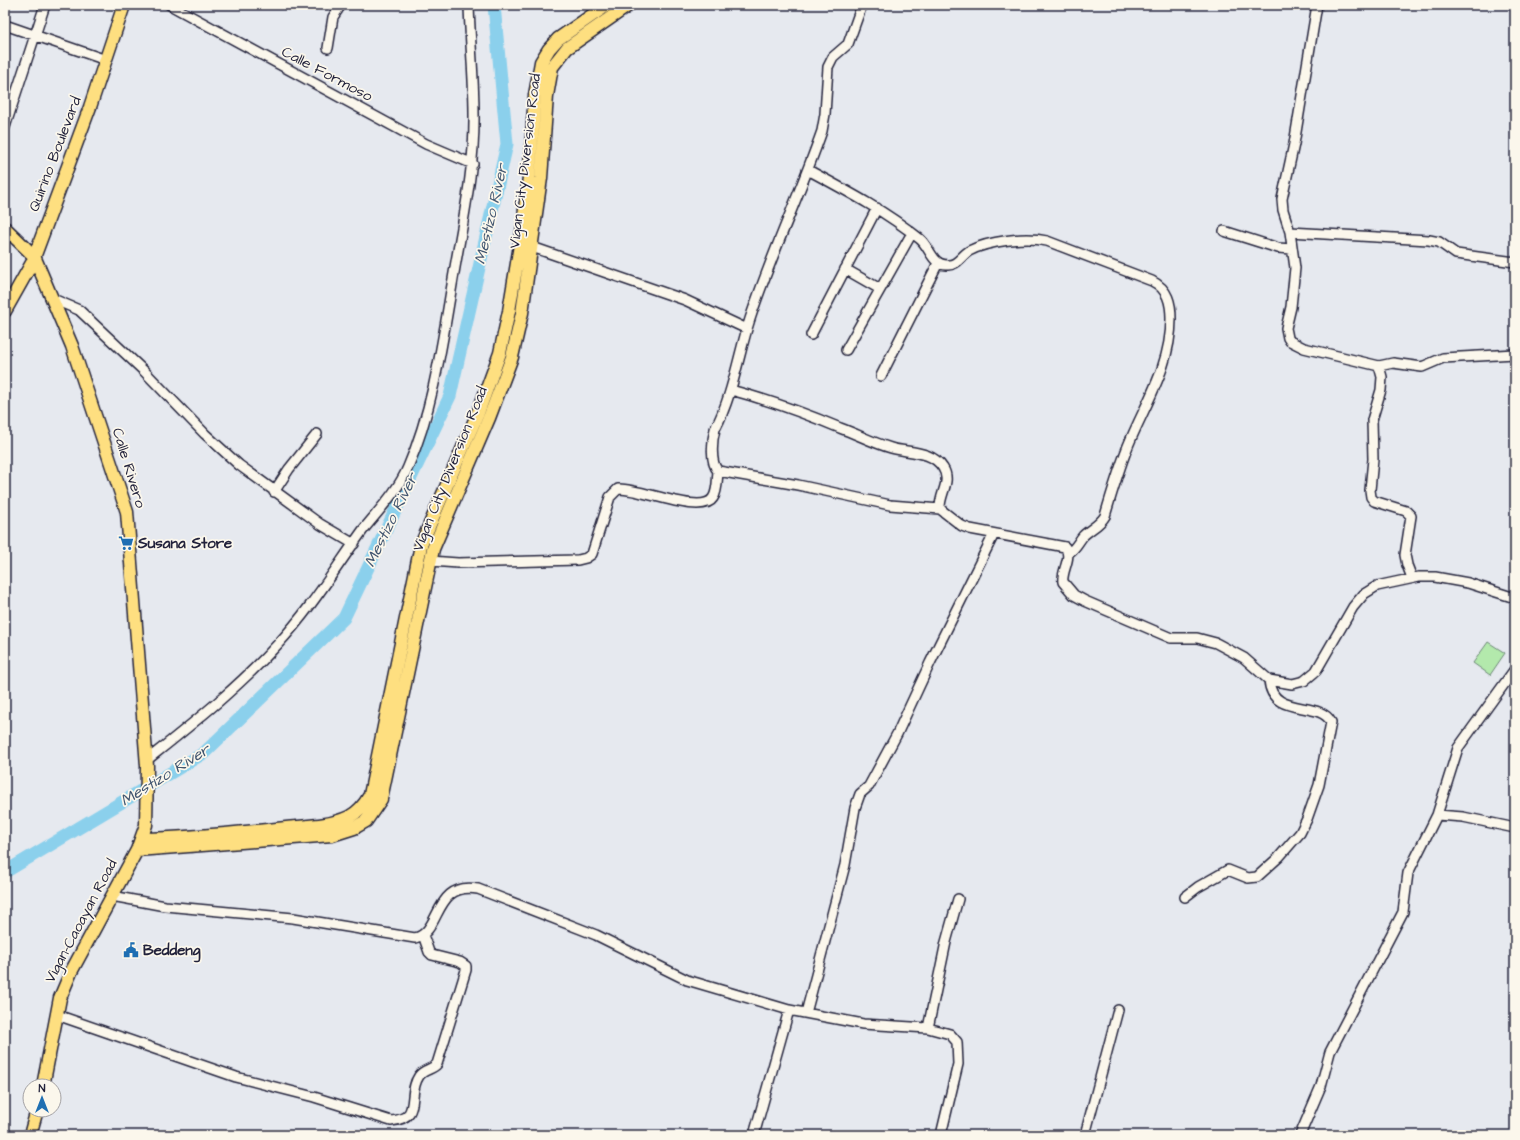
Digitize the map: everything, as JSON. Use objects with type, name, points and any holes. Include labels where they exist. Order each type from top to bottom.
[{"type":"main road","name":"Quirino Boulevard","points":[[5,311],[32,263],[106,60],[124,5]]},
{"type":"main road","name":"Vigan City Diversion Road","points":[[134,855],[167,843],[330,823],[349,817],[358,812],[370,795],[398,691],[433,549],[489,418],[512,357],[522,313],[532,247],[527,234],[529,177],[536,88],[541,62],[549,49],[558,39],[607,5]]},
{"type":"main road","name":"Vigan City Diversion Road","points":[[398,691],[421,545],[478,413],[500,353],[541,178],[547,96],[552,67],[567,48],[629,5]]},
{"type":"main road","name":"Calle Rivero","points":[[5,228],[34,256],[53,299],[72,346],[127,512],[147,763],[146,823]]},
{"type":"main road","points":[[146,823],[167,843]]},
{"type":"main road","name":"Vigan-Caoayan Road","points":[[45,1078],[60,998],[68,978],[142,839],[146,823]]},
{"type":"main road","name":"Vigan City Diversion Road","points":[[142,839],[167,843]]},
{"type":"main road","points":[[30,1135],[35,1118]]},
{"type":"street","points":[[5,127],[45,5]]},
{"type":"street","name":"Calle Formoso","points":[[170,5],[426,144],[456,159],[473,164]]},
{"type":"street","points":[[328,48],[333,17],[341,5]]},
{"type":"street","points":[[147,763],[237,684],[277,645],[302,616],[402,479],[419,437],[442,348],[473,164],[474,112],[469,5]]},
{"type":"street","points":[[430,561],[458,563],[586,558],[592,554],[610,497],[614,491],[623,489],[633,490],[698,505],[710,502],[714,498],[718,471],[714,463],[713,436],[731,390],[734,370],[747,329],[772,260],[808,170],[824,122],[826,76],[829,62],[848,44],[862,5]]},
{"type":"street","points":[[1317,5],[1294,144],[1282,199],[1283,210],[1290,232],[1295,268],[1291,307],[1286,328],[1288,338],[1290,341],[1304,348],[1379,366],[1393,363],[1422,367],[1443,358],[1515,354]]},
{"type":"street","points":[[5,25],[106,60]]},
{"type":"street","points":[[808,170],[877,208],[922,240],[938,263],[952,265],[970,251],[994,243],[1028,239],[1041,240],[1152,281],[1164,289],[1168,295],[1171,314],[1171,332],[1168,352],[1162,372],[1128,445],[1105,516],[1101,522],[1084,535],[1073,550],[1068,553]]},
{"type":"street","points":[[811,335],[877,208]]},
{"type":"street","points":[[1224,231],[1278,248],[1292,249]]},
{"type":"street","points":[[1290,232],[1429,240],[1438,242],[1456,254],[1515,262]]},
{"type":"street","points":[[846,350],[912,233]]},
{"type":"street","points":[[532,247],[685,300],[747,329]]},
{"type":"street","points":[[881,376],[938,263]]},
{"type":"street","points":[[845,269],[880,289]]},
{"type":"street","points":[[53,299],[79,310],[144,371],[205,434],[239,465],[274,492],[320,524],[354,544]]},
{"type":"street","points":[[1379,366],[1382,382],[1372,420],[1373,459],[1370,495],[1374,501],[1406,510],[1411,516],[1405,555],[1407,566],[1412,578]]},
{"type":"street","points":[[731,390],[794,410],[882,445],[916,452],[934,458],[944,469],[946,476],[945,490],[940,509]]},
{"type":"street","points":[[274,492],[289,469],[317,434]]},
{"type":"street","points":[[718,471],[798,485],[890,504],[940,509],[962,526],[970,530],[1062,546],[1067,549],[1068,553],[1063,582],[1079,597],[1172,638],[1197,638],[1216,643],[1244,658],[1269,680],[1292,684],[1304,681],[1311,677],[1324,660],[1353,607],[1364,594],[1381,584],[1412,578],[1427,577],[1450,579],[1498,591],[1515,598]]},
{"type":"street","points":[[806,1013],[845,866],[855,808],[860,794],[869,786],[897,734],[930,663],[994,534]]},
{"type":"street","points":[[1300,1135],[1321,1086],[1326,1063],[1336,1040],[1403,912],[1408,873],[1436,815],[1458,748],[1515,669]]},
{"type":"street","points":[[1185,897],[1198,887],[1228,870],[1248,878],[1257,877],[1293,842],[1307,819],[1320,785],[1332,722],[1327,716],[1284,703],[1270,691],[1269,680]]},
{"type":"street","points":[[1436,815],[1463,817],[1515,828]]},
{"type":"street","points":[[112,896],[165,906],[294,918],[410,938],[423,935],[449,895],[460,889],[478,889],[596,935],[687,980],[789,1010],[863,1024],[928,1028],[950,1034],[955,1037],[959,1048],[956,1077],[941,1135]]},
{"type":"street","points":[[928,1028],[946,942],[958,899]]},
{"type":"street","points":[[57,1015],[236,1077],[314,1097],[391,1121],[401,1120],[406,1118],[410,1112],[419,1077],[426,1069],[434,1067],[437,1064],[466,970],[466,966],[460,962],[432,955],[429,952],[423,935]]},
{"type":"street","points":[[754,1135],[789,1010]]},
{"type":"street","points":[[1084,1135],[1118,1010]]},
{"type":"green space","points":[[1488,642],[1505,653],[1490,675],[1473,663]]},
{"type":"waterway","name":"Mestizo River","points":[[5,872],[204,753],[344,618],[450,396],[507,144],[494,5]]},
{"type":"place","name":"Susana Store","points":[[126,543]]},
{"type":"place","name":"Beddeng","points":[[131,950]]}]
